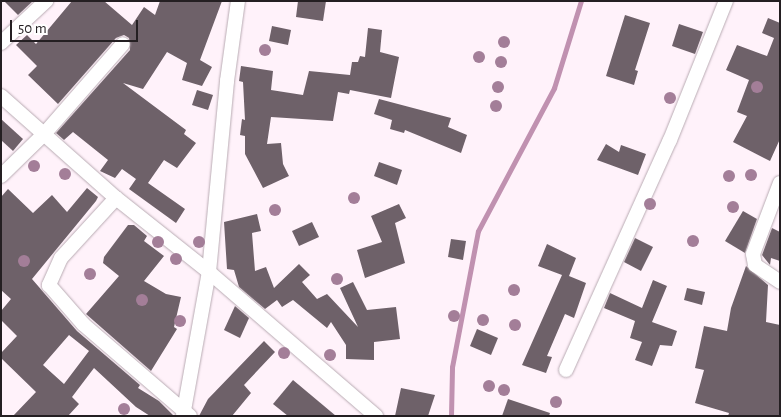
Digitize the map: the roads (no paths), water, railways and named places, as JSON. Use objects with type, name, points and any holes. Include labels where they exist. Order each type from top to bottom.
[{"type":"street","points":[[1,43],[46,1]]},
{"type":"street","points":[[186,414],[209,272],[227,81],[238,1]]},
{"type":"street","points":[[566,370],[670,140],[726,1]]},
{"type":"street","points":[[1,176],[45,133],[123,44]]},
{"type":"street","points":[[1,96],[45,133],[116,198],[209,272],[376,416]]},
{"type":"street","points":[[780,183],[753,254],[755,265],[780,282]]},
{"type":"street","points":[[116,198],[61,258],[49,285],[83,324],[186,414]]},
{"type":"waterway","points":[[451,416],[452,367],[478,231],[554,88],[581,1]]}]
